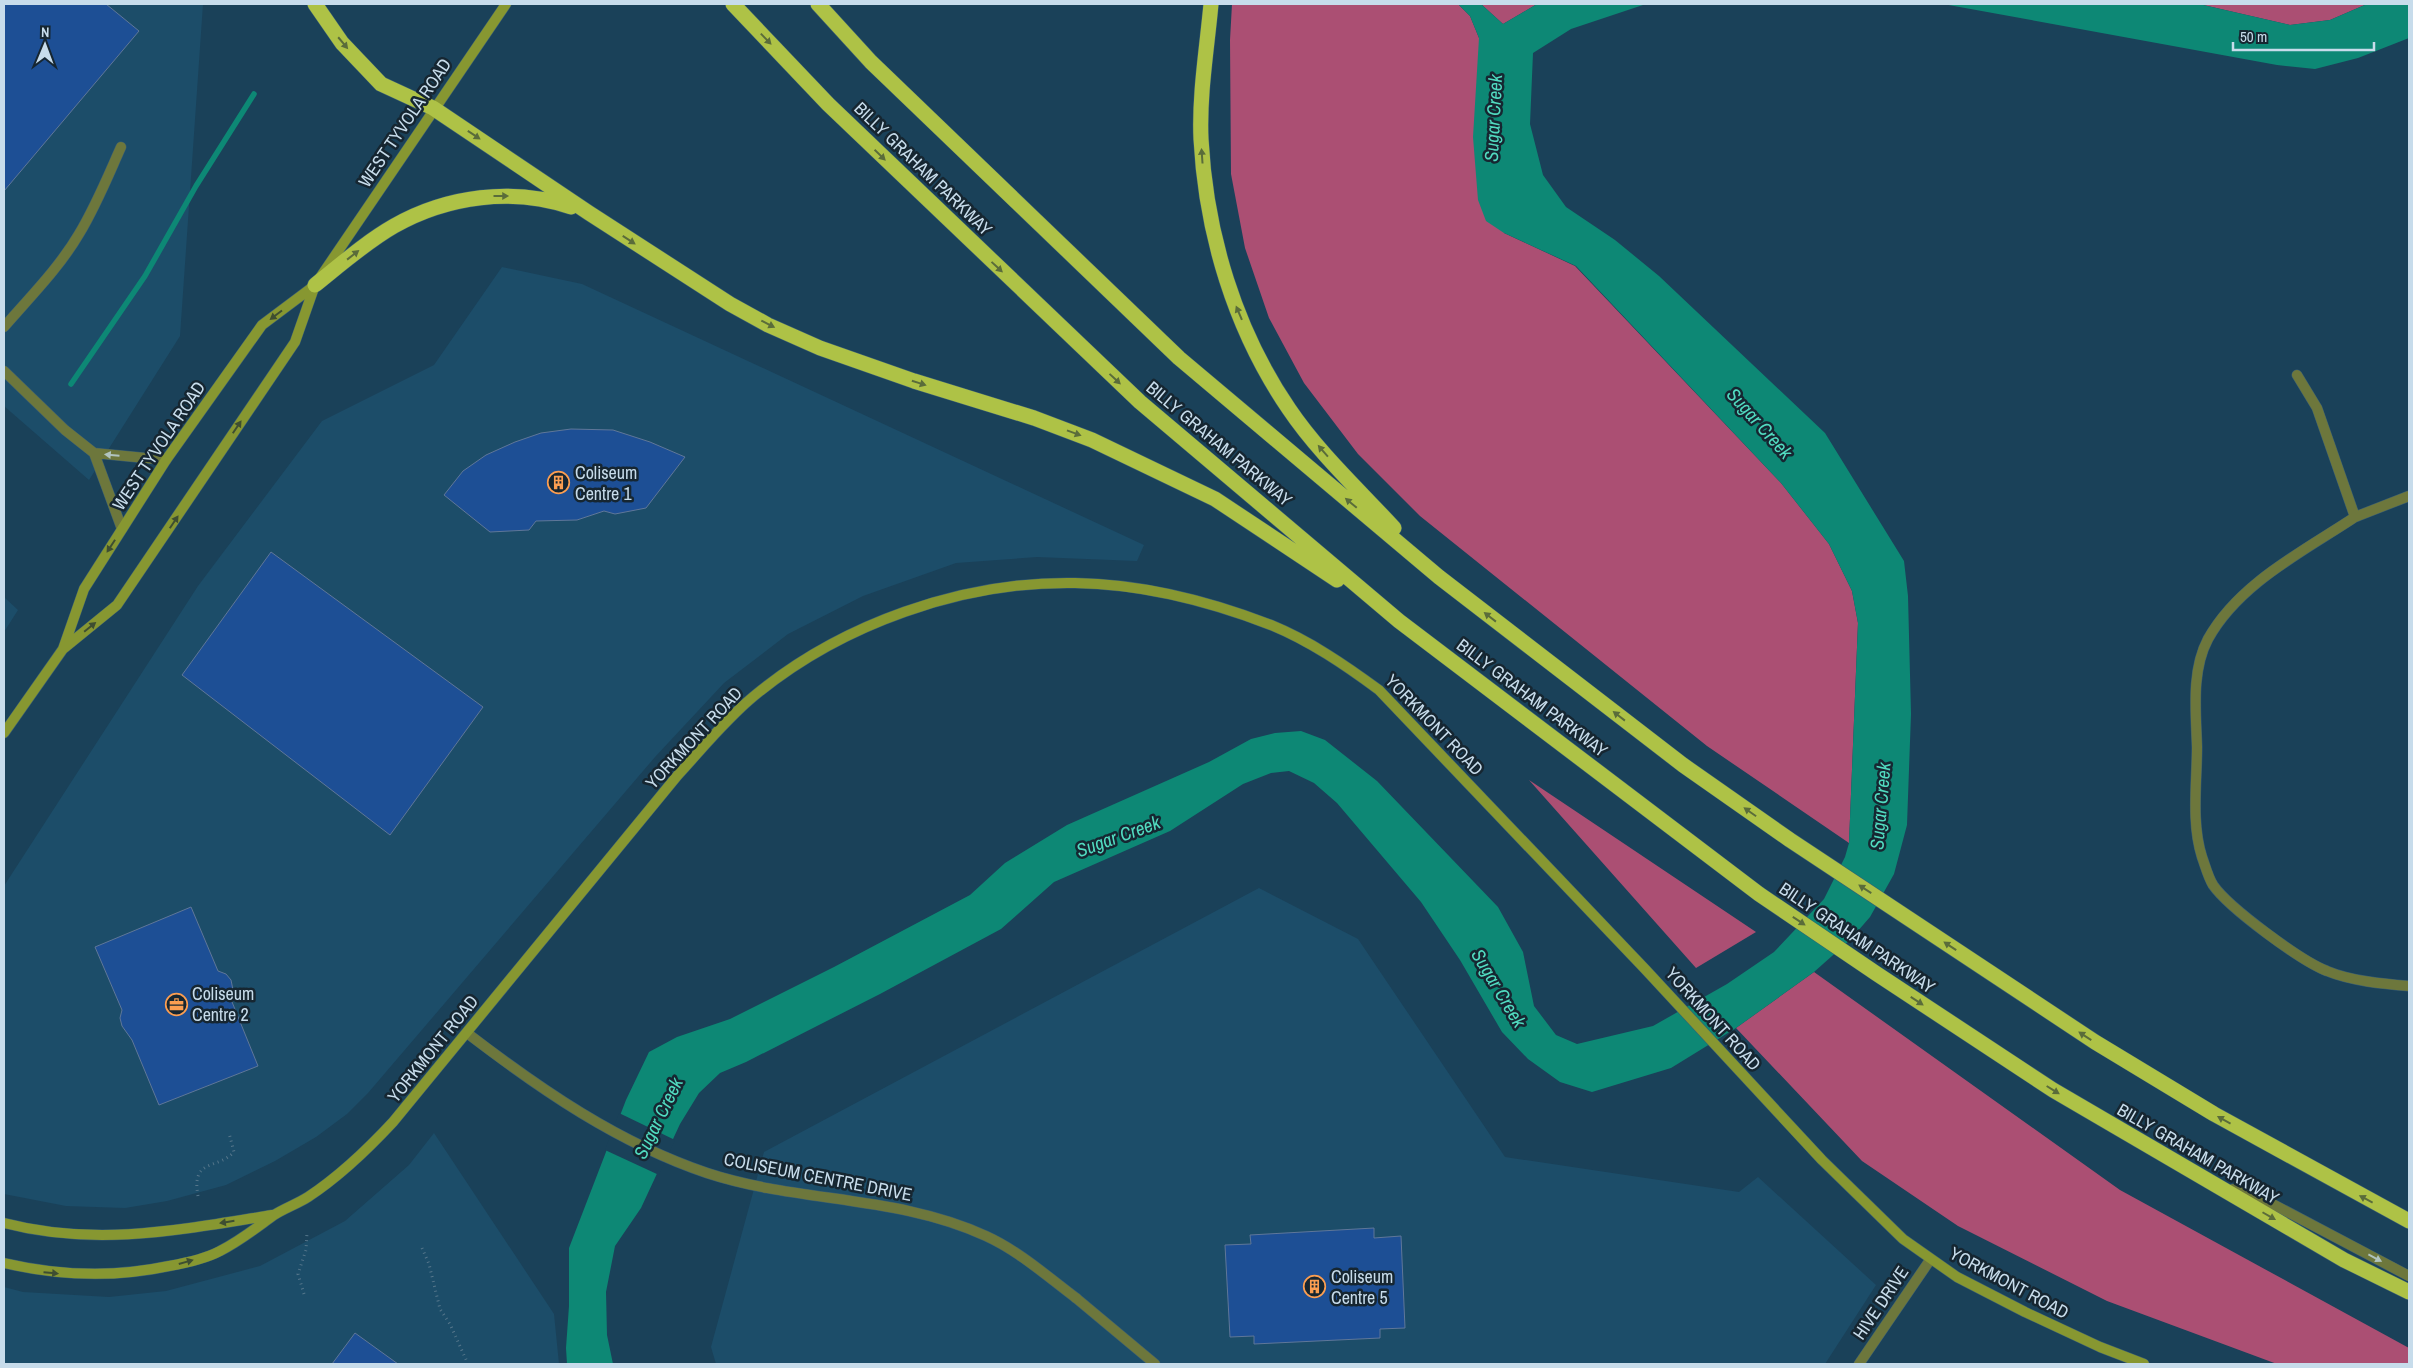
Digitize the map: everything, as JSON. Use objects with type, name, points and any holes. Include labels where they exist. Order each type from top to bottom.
[{"type":"highway","points":[[315,4],[342,43],[380,84],[433,108],[671,267],[768,325],[820,348],[914,381],[1034,418],[1092,440],[1215,499],[1399,621]]},
{"type":"highway","name":"BILLY GRAHAM PARKWAY","points":[[733,4],[835,111],[1140,402],[1399,621],[1759,894],[1877,974],[2053,1090],[2344,1260],[2409,1292]]},
{"type":"highway","points":[[818,4],[870,62],[1179,358],[1439,577],[1683,765],[1790,840],[2121,1058],[2214,1114],[2409,1221]]},
{"type":"highway","points":[[1211,4],[1201,138],[1205,188],[1221,264],[1238,312],[1260,359],[1289,410],[1325,454],[1439,577]]},
{"type":"highway","points":[[315,285],[393,226],[438,206],[492,196],[524,196],[557,202],[589,213]]},
{"type":"street","name":"WEST TYVOLA ROAD","points":[[4,733],[63,649],[117,605],[295,342],[315,285],[433,108],[506,4]]},
{"type":"street","points":[[4,327],[61,262],[79,235],[99,198],[121,147]]},
{"type":"street","name":"WEST TYVOLA ROAD","points":[[63,649],[84,589],[166,460],[262,325],[315,285]]},
{"type":"street","points":[[4,371],[65,430],[94,453],[122,529]]},
{"type":"street","points":[[2297,375],[2317,408],[2355,517]]},
{"type":"street","points":[[94,453],[166,460]]},
{"type":"street","points":[[2409,496],[2355,517],[2270,573],[2228,609],[2207,640],[2196,679],[2197,820],[2202,855],[2213,884],[2234,907],[2282,944],[2327,971],[2385,984],[2409,986]]},
{"type":"street","name":"YORKMONT ROAD","points":[[4,1263],[41,1272],[80,1275],[139,1273],[183,1264],[218,1252],[243,1238],[275,1215],[307,1198],[361,1157],[393,1122],[677,776],[720,728],[768,685],[821,651],[876,624],[946,598],[1014,586],[1075,583],[1149,590],[1220,607],[1273,626],[1334,658],[1379,690],[1646,969],[1740,1073],[1876,1215],[1930,1260],[1957,1277],[2025,1312],[2100,1347],[2144,1364]]},
{"type":"street","name":"COLISEUM CENTRE DRIVE","points":[[467,1033],[516,1071],[573,1109],[644,1147],[709,1173],[751,1185],[916,1212],[948,1221],[1003,1245],[1076,1298],[1155,1364]]},
{"type":"street","points":[[2204,1179],[2264,1200],[2409,1276]]},
{"type":"street","name":"YORKMONT ROAD","points":[[4,1223],[70,1235],[130,1236],[275,1215]]},
{"type":"street","name":"HIVE DRIVE","points":[[1860,1364],[1930,1260]]},
{"type":"path","points":[[198,1196],[196,1182],[200,1171],[234,1152],[230,1133]]},
{"type":"path","points":[[304,1294],[298,1274],[306,1250],[307,1233]]},
{"type":"path","points":[[422,1248],[440,1309],[458,1341],[468,1364]]},
{"type":"shaded area","points":[[4,4],[203,4],[180,336],[89,480],[4,406]]},
{"type":"shaded area","points":[[1232,4],[1458,4],[1470,16],[1479,38],[1504,233],[1575,266],[1781,483],[1829,544],[1852,591],[1858,623],[1849,843],[1707,746],[1420,516],[1358,454],[1304,383],[1269,318],[1245,248],[1231,174],[1230,40]]},
{"type":"shaded area","points":[[1481,4],[1537,4],[1503,24]]},
{"type":"shaded area","points":[[2199,4],[2367,4],[2330,20],[2290,25]]},
{"type":"shaded area","points":[[502,267],[582,284],[1144,545],[1137,561],[1037,557],[956,563],[863,596],[788,634],[724,683],[655,757],[368,1093],[347,1114],[316,1137],[275,1161],[226,1185],[167,1201],[125,1208],[66,1206],[4,1194],[4,886],[198,586],[322,421],[434,365]]},
{"type":"shaded area","points":[[4,597],[18,610],[4,632]]},
{"type":"shaded area","points":[[1529,780],[1756,932],[1696,968]]},
{"type":"shaded area","points":[[1259,888],[1358,939],[1505,1157],[1739,1192],[1758,1177],[1876,1285],[1825,1364],[716,1364],[711,1347],[764,1152]]},
{"type":"shaded area","points":[[1814,972],[2120,1190],[2409,1348],[2409,1364],[2277,1364],[2107,1301],[1958,1226],[1862,1161],[1736,1028]]},
{"type":"shaded area","points":[[434,1133],[554,1314],[559,1364],[4,1364],[4,1287],[23,1292],[109,1297],[166,1291],[260,1266],[345,1221],[409,1165]]},
{"type":"water","name":"Sugar Creek","points":[[1458,4],[1481,4],[1503,24],[1537,4],[1646,4],[1571,29],[1533,53],[1530,124],[1543,175],[1566,207],[1615,240],[1659,276],[1825,433],[1904,561],[1908,596],[1911,714],[1907,825],[1894,874],[1870,917],[1850,940],[1814,972],[1736,1028],[1671,1068],[1592,1092],[1560,1082],[1528,1059],[1502,1032],[1460,960],[1421,902],[1337,803],[1314,783],[1289,771],[1271,773],[1243,784],[1170,831],[1054,882],[1001,929],[880,994],[746,1062],[720,1073],[699,1093],[680,1124],[641,1208],[615,1246],[606,1292],[607,1335],[613,1364],[567,1364],[569,1248],[626,1100],[649,1052],[677,1037],[730,1019],[834,967],[970,895],[1005,863],[1067,825],[1209,762],[1251,739],[1275,733],[1301,731],[1325,740],[1377,781],[1498,907],[1523,952],[1534,1006],[1556,1035],[1577,1044],[1653,1026],[1727,984],[1774,952],[1824,899],[1845,857],[1849,843],[1858,623],[1852,591],[1829,544],[1781,483],[1576,266],[1504,233],[1486,221],[1478,200],[1473,137],[1479,38],[1470,16]]},
{"type":"water","points":[[1943,4],[2199,4],[2290,25],[2330,20],[2367,4],[2409,4],[2409,38],[2358,58],[2315,69],[2277,65]]},
{"type":"pier","points":[[619,1113],[675,1140],[659,1175],[605,1150]]},
{"type":"building","points":[[4,4],[106,4],[139,31],[4,191]]},
{"type":"building","name":"Coliseum Centre 1","points":[[571,429],[613,430],[650,442],[685,457],[646,508],[615,514],[604,511],[577,520],[536,521],[529,530],[490,532],[444,495],[463,471],[486,455],[541,433]]},
{"type":"building","points":[[271,552],[483,707],[390,835],[182,675]]},
{"type":"building","name":"Coliseum Centre 2","points":[[191,907],[218,971],[226,974],[231,980],[233,990],[230,997],[258,1066],[159,1105],[132,1040],[122,1026],[120,1018],[122,1010],[95,947]]},
{"type":"building","name":"Coliseum Centre 5","points":[[1374,1228],[1374,1238],[1401,1236],[1405,1328],[1380,1329],[1380,1338],[1254,1344],[1254,1336],[1230,1337],[1225,1245],[1251,1244],[1250,1235]]},
{"type":"building","points":[[355,1333],[398,1364],[332,1364]]},
{"type":"waterway","points":[[71,384],[145,276],[196,186],[254,94]]},
{"type":"place","name":"Coliseum Centre 1","points":[[559,483]]},
{"type":"place","name":"Coliseum Centre 2","points":[[176,1004]]},
{"type":"place","name":"Coliseum Centre 5","points":[[1315,1287]]}]
